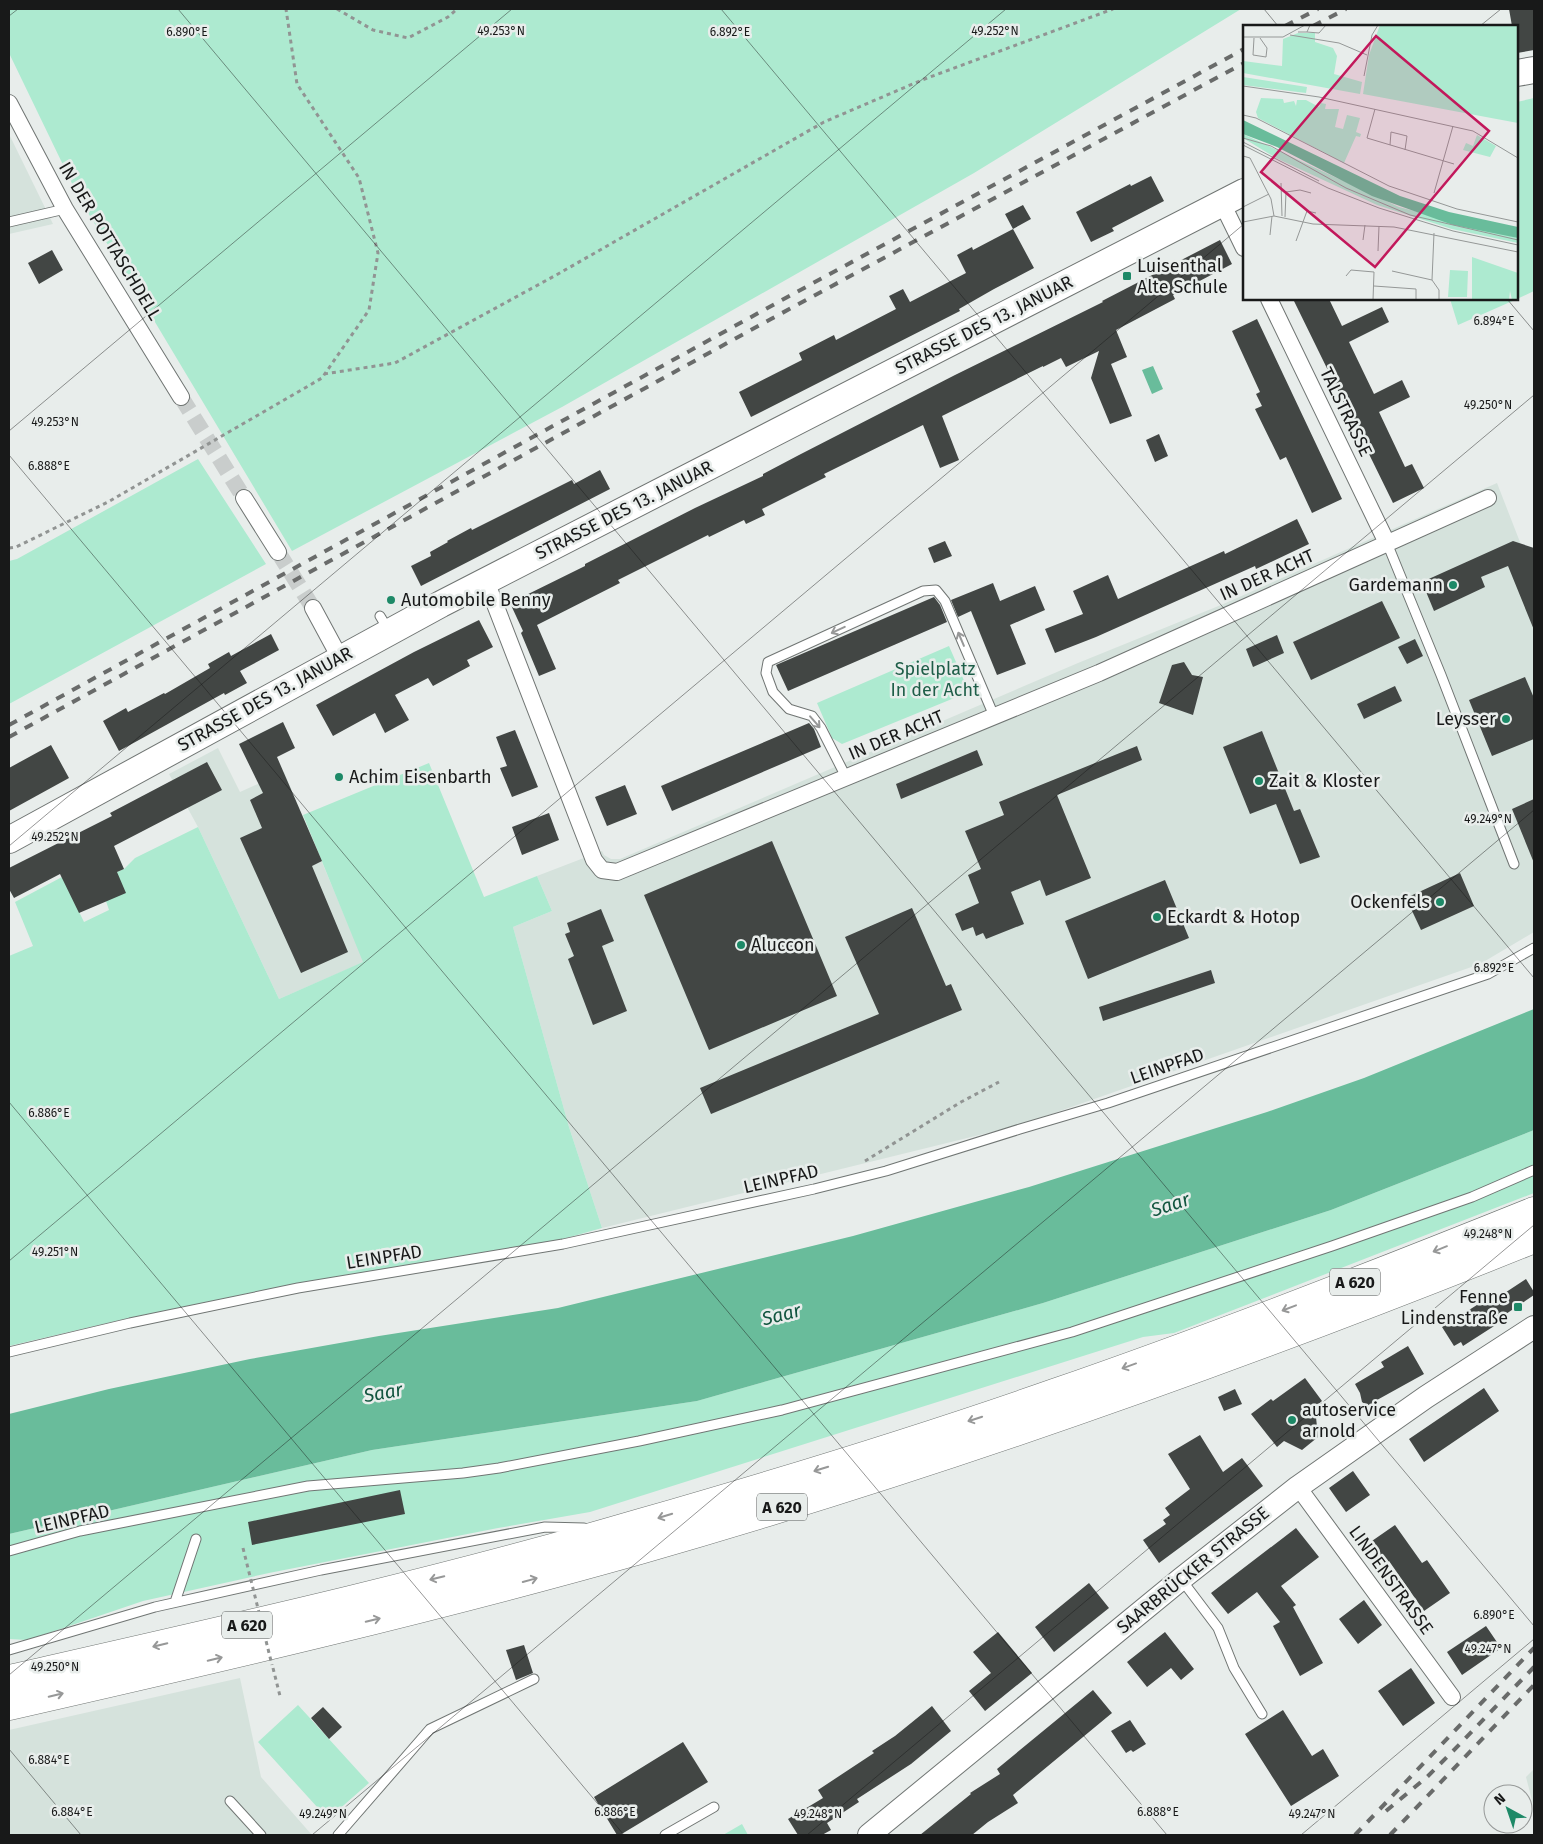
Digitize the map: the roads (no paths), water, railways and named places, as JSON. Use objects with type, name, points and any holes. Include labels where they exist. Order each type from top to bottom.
[{"type":"highway","name":"A 620","points":[[9,1680],[347,1601],[616,1530],[849,1460],[1051,1394],[1292,1307],[1534,1211]]},
{"type":"highway","name":"A 620","points":[[9,1706],[233,1655],[493,1590],[640,1550],[846,1488],[1061,1418],[1192,1371],[1534,1239]]},
{"type":"main road","points":[[1518,73],[1534,70]]},
{"type":"main road","name":"STRASSE DES 13. JANUAR","points":[[9,840],[340,658],[385,624],[486,581],[1233,197]]},
{"type":"street","name":"IN DER POTTASCHDELL","points":[[9,103],[65,210],[182,397]]},
{"type":"street","points":[[1233,197],[1243,243]]},
{"type":"street","name":"TALSTRASSE","points":[[1269,300],[1387,543]]},
{"type":"street","points":[[244,498],[278,552]]},
{"type":"street","name":"IN DER ACHT","points":[[486,581],[594,860],[602,870],[617,872],[1099,673],[1488,498]]},
{"type":"street","points":[[313,608],[340,658]]},
{"type":"street","name":"SAARBRÜCKER STRASSE","points":[[869,1835],[1181,1579],[1298,1486],[1426,1397],[1534,1327]]},
{"type":"street","name":"LINDENSTRASSE","points":[[1298,1486],[1452,1697]]},
{"type":"lane","points":[[9,222],[65,210]]},
{"type":"lane","points":[[1387,543],[1442,675],[1514,864]]},
{"type":"lane","points":[[846,778],[812,716],[789,709],[773,692],[766,673],[768,662],[923,590],[936,590],[944,600],[994,716]]},
{"type":"lane","name":"LEINPFAD","points":[[9,1352],[130,1323],[298,1288],[563,1244],[814,1189],[886,1171],[1108,1103],[1488,974],[1534,948]]},
{"type":"lane","name":"LEINPFAD","points":[[9,1551],[80,1531],[308,1486],[463,1473],[499,1468],[639,1441],[782,1410],[1072,1332],[1323,1249],[1472,1197],[1534,1170]]},
{"type":"lane","points":[[9,1650],[175,1602],[321,1570],[544,1527],[616,1530]]},
{"type":"lane","points":[[175,1602],[196,1539]]},
{"type":"lane","points":[[1181,1579],[1218,1628],[1234,1668],[1262,1714]]},
{"type":"lane","points":[[338,1835],[430,1729],[534,1679]]},
{"type":"lane","points":[[230,1801],[261,1835]]},
{"type":"lane","points":[[665,1835],[714,1807]]},
{"type":"water","points":[[1153,366],[1163,389],[1152,394],[1142,370]]},
{"type":"water","name":"Saar","points":[[1534,1009],[1534,1130],[1331,1210],[1043,1303],[697,1401],[372,1450],[9,1534],[9,1414],[109,1389],[250,1359],[379,1336],[558,1308],[853,1236],[1029,1187],[1267,1112],[1364,1078]]},
{"type":"tunnel","points":[[181,397],[244,498]]},
{"type":"tunnel","points":[[278,552],[313,608]]},
{"type":"railway","points":[[1287,25],[1318,9]]},
{"type":"railway","points":[[1315,25],[1346,9]]},
{"type":"railway","points":[[9,725],[793,294],[1243,50]]},
{"type":"railway","points":[[9,737],[771,319],[1243,64]]},
{"type":"railway","points":[[1355,1835],[1534,1648]]},
{"type":"railway","points":[[1386,1811],[1427,1777],[1534,1667]]},
{"type":"railway","points":[[1390,1835],[1534,1685]]},
{"type":"place","name":"Luisenthal Alte Schule","points":[[1127,276]]},
{"type":"place","name":"Gardemann","points":[[1453,585]]},
{"type":"place","name":"Automobile Benny","points":[[391,600]]},
{"type":"place","name":"Leysser","points":[[1506,719]]},
{"type":"place","name":"Achim Eisenbarth","points":[[339,777]]},
{"type":"place","name":"Zait & Kloster","points":[[1259,781]]},
{"type":"place","name":"Ockenfels","points":[[1440,902]]},
{"type":"place","name":"Eckardt & Hotop","points":[[1157,917]]},
{"type":"place","name":"Aluccon","points":[[741,945]]},
{"type":"place","name":"Fenne Lindenstraße","points":[[1518,1307]]},
{"type":"place","name":"autoservice arnold","points":[[1292,1420]]},
{"type":"park label","name":"Spielplatz In der Acht","points":[[935,680]]}]
